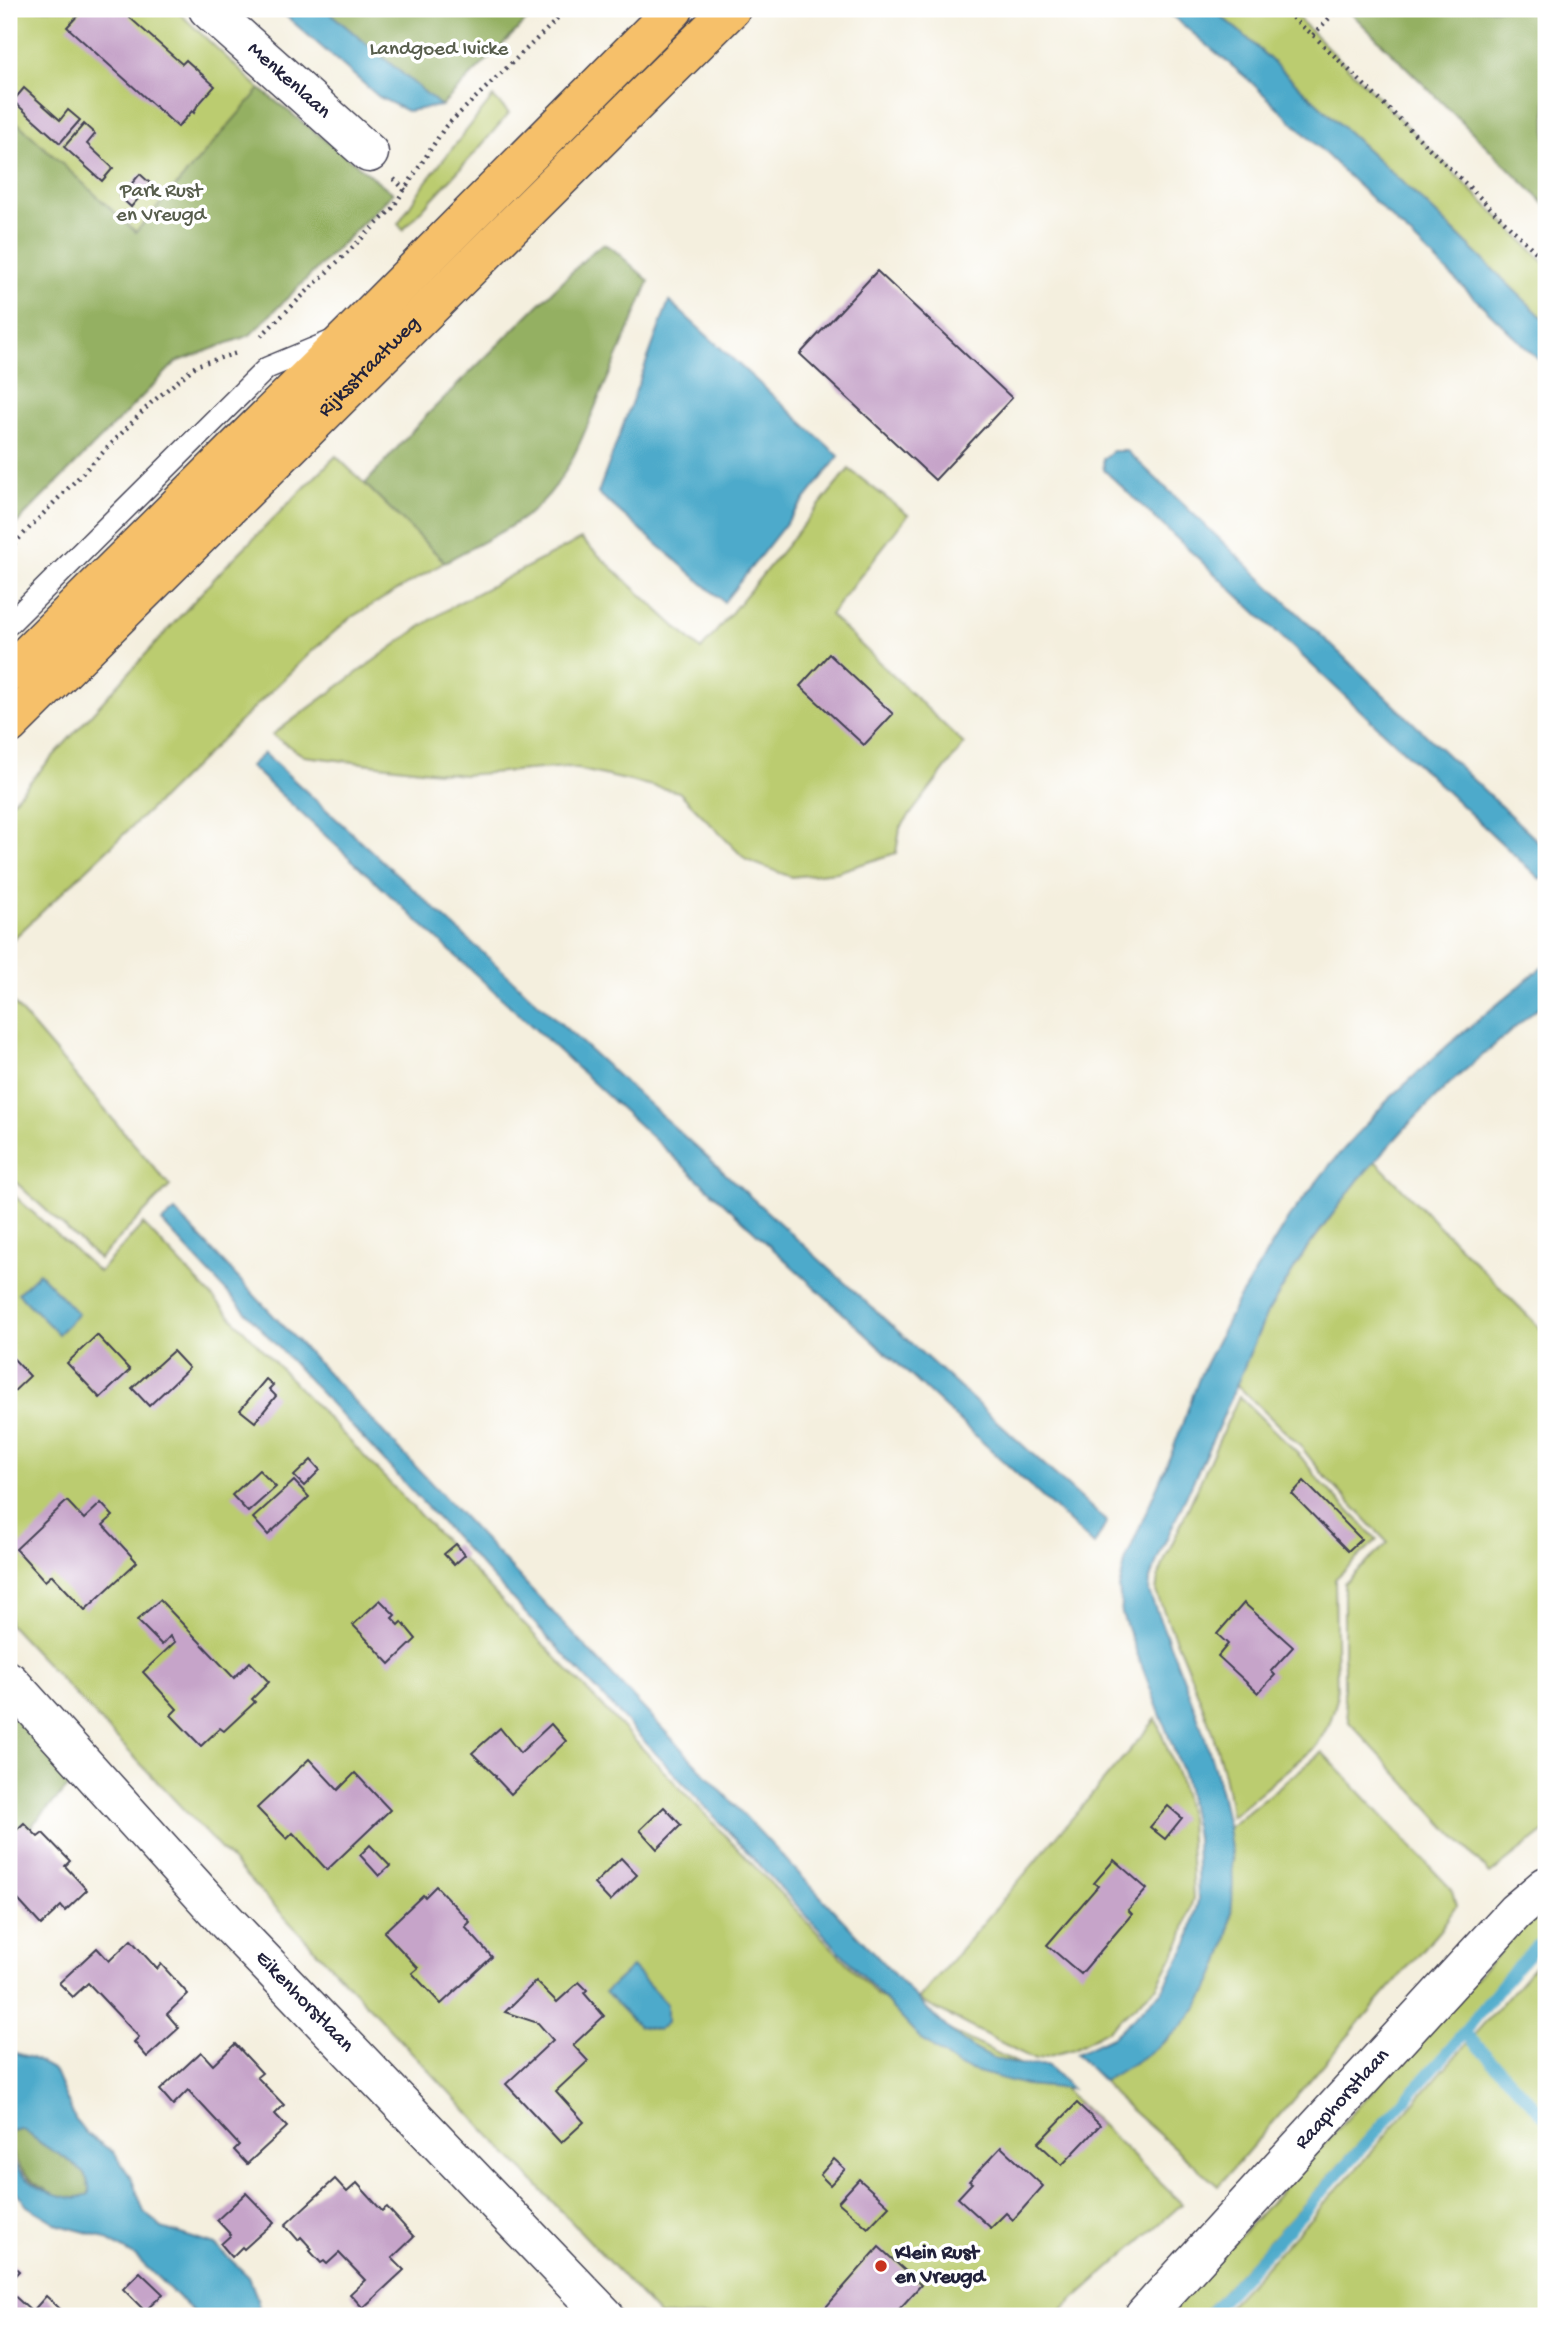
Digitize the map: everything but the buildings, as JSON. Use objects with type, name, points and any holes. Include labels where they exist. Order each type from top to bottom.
[{"type":"main road","name":"Rijksstraatweg","points":[[9,674],[674,9]]},
{"type":"main road","name":"Rijksstraatweg","points":[[9,725],[731,9]]},
{"type":"street","name":"Menkenlaan","points":[[208,9],[369,153]]},
{"type":"street","name":"Eikenhorstlaan","points":[[9,1681],[225,1920],[605,2316]]},
{"type":"street","name":"Raaphorstlaan","points":[[1144,2316],[1516,1912],[1546,1886]]},
{"type":"lane","name":"Rijksstraatweg","points":[[9,624],[267,368],[353,332]]},
{"type":"path","points":[[255,342],[392,209],[445,127],[568,9]]},
{"type":"path","points":[[1280,9],[1312,34],[1546,262]]},
{"type":"path","points":[[1312,34],[1338,9]]},
{"type":"path","points":[[9,549],[151,403],[197,365],[244,351]]},
{"type":"green space","name":"Park Rust en Vreugd","points":[[9,9],[175,9],[260,89],[393,193],[250,335],[176,362],[9,531]]},
{"type":"green space","name":"Landgoed Ivicke","points":[[325,9],[538,9],[441,106]]},
{"type":"green space","points":[[1212,9],[1289,9],[1546,264],[1546,321],[1432,210],[1245,36]]},
{"type":"green space","points":[[1347,9],[1546,9],[1546,206],[1536,195]]},
{"type":"green space","name":"Park Rust en Vreugd","points":[[260,89],[393,193],[250,335],[176,362],[9,531],[9,115],[136,232]]},
{"type":"green space","points":[[493,97],[509,113],[403,230],[398,224],[425,183]]},
{"type":"green space","points":[[603,244],[612,248],[649,281],[574,454],[560,480],[531,512],[508,528],[445,562],[365,484],[424,418]]},
{"type":"green space","points":[[336,456],[445,562],[350,618],[310,653],[9,943],[9,805],[223,569]]},
{"type":"green space","points":[[849,469],[908,515],[830,615],[964,744],[900,828],[896,853],[837,872],[791,877],[746,860],[679,792],[568,767],[463,775],[304,756],[272,735],[420,627],[456,604],[581,539],[701,650]]},
{"type":"green space","points":[[10,999],[170,1186],[99,1259],[9,1176]]},
{"type":"green space","points":[[1375,1161],[1546,1334],[1546,1830],[1490,1874],[1349,1722],[1344,1700],[1344,1583],[1388,1543],[1302,1448],[1236,1384],[1267,1313],[1305,1252]]},
{"type":"green space","points":[[9,1191],[99,1272],[143,1224],[878,1996],[1057,2082],[1182,2204],[1055,2316],[660,2316],[9,1624]]},
{"type":"green space","points":[[1239,1396],[1301,1457],[1319,1480],[1377,1540],[1335,1579],[1337,1699],[1330,1722],[1317,1745],[1231,1817],[1227,1788],[1211,1730],[1156,1592],[1166,1557]]},
{"type":"green space","points":[[9,1708],[76,1779],[9,1849]]},
{"type":"green space","points":[[1156,1719],[1180,1782],[1189,1819],[1193,1898],[1182,1939],[1157,1986],[1107,2031],[1074,2049],[1035,2060],[918,2000]]},
{"type":"green space","points":[[1322,1752],[1452,1890],[1456,1906],[1440,1930],[1218,2186],[1112,2093],[1103,2081],[1166,2041],[1233,1861],[1227,1829]]},
{"type":"green space","points":[[1546,1901],[1546,1932],[1520,1958],[1449,2045],[1387,2113],[1200,2316],[1167,2316]]},
{"type":"green space","points":[[1546,1953],[1546,2316],[1219,2316],[1348,2178]]},
{"type":"green space","points":[[21,2129],[81,2170],[89,2185],[89,2194],[77,2198],[64,2197],[50,2192],[24,2172],[10,2145],[11,2131]]},
{"type":"water","points":[[278,9],[325,9],[441,106],[407,111],[379,97]]},
{"type":"water","points":[[1164,9],[1212,9],[1245,36],[1432,210],[1546,321],[1546,367],[1249,80]]},
{"type":"water","points":[[669,301],[839,456],[724,602],[598,493]]},
{"type":"water","points":[[1113,451],[1127,451],[1546,849],[1546,877],[1540,879],[1104,470],[1103,459]]},
{"type":"water","points":[[264,753],[1107,1522],[1094,1545],[250,766]]},
{"type":"water","points":[[1546,964],[1546,1001],[1449,1084],[1406,1127],[1359,1179],[1305,1251],[1267,1313],[1160,1553],[1150,1579],[1149,1592],[1207,1744],[1222,1799],[1231,1853],[1232,1907],[1222,1958],[1198,2006],[1167,2039],[1142,2058],[1103,2081],[1076,2054],[1114,2036],[1162,1991],[1189,1941],[1198,1900],[1196,1837],[1185,1779],[1122,1614],[1119,1588],[1126,1559],[1172,1452],[1201,1373],[1237,1302],[1289,1217],[1334,1160],[1386,1102],[1448,1045]]},
{"type":"water","points":[[175,1211],[918,2000],[974,2049],[1006,2062],[1047,2065],[1072,2089],[1025,2085],[960,2067],[921,2039],[162,1222]]},
{"type":"water","points":[[39,1273],[78,1314],[58,1334],[18,1293]]},
{"type":"water","points":[[632,1967],[667,2004],[667,2023],[658,2030],[638,2026],[605,1992]]},
{"type":"water","points":[[9,2051],[32,2058],[54,2070],[75,2119],[86,2133],[114,2153],[132,2179],[144,2212],[162,2228],[215,2245],[249,2277],[260,2316],[198,2316],[136,2257],[100,2236],[59,2225],[27,2206],[9,2182],[9,2156],[31,2182],[53,2193],[82,2198],[89,2194],[89,2185],[75,2164],[21,2129],[9,2134]]},
{"type":"waterway","points":[[1207,2316],[1386,2121],[1458,2040],[1519,1965],[1546,1938]]},
{"type":"waterway","points":[[1465,2033],[1546,2118]]},
{"type":"place","name":"Klein Rust en Vreugd","points":[[881,2266]]}]
